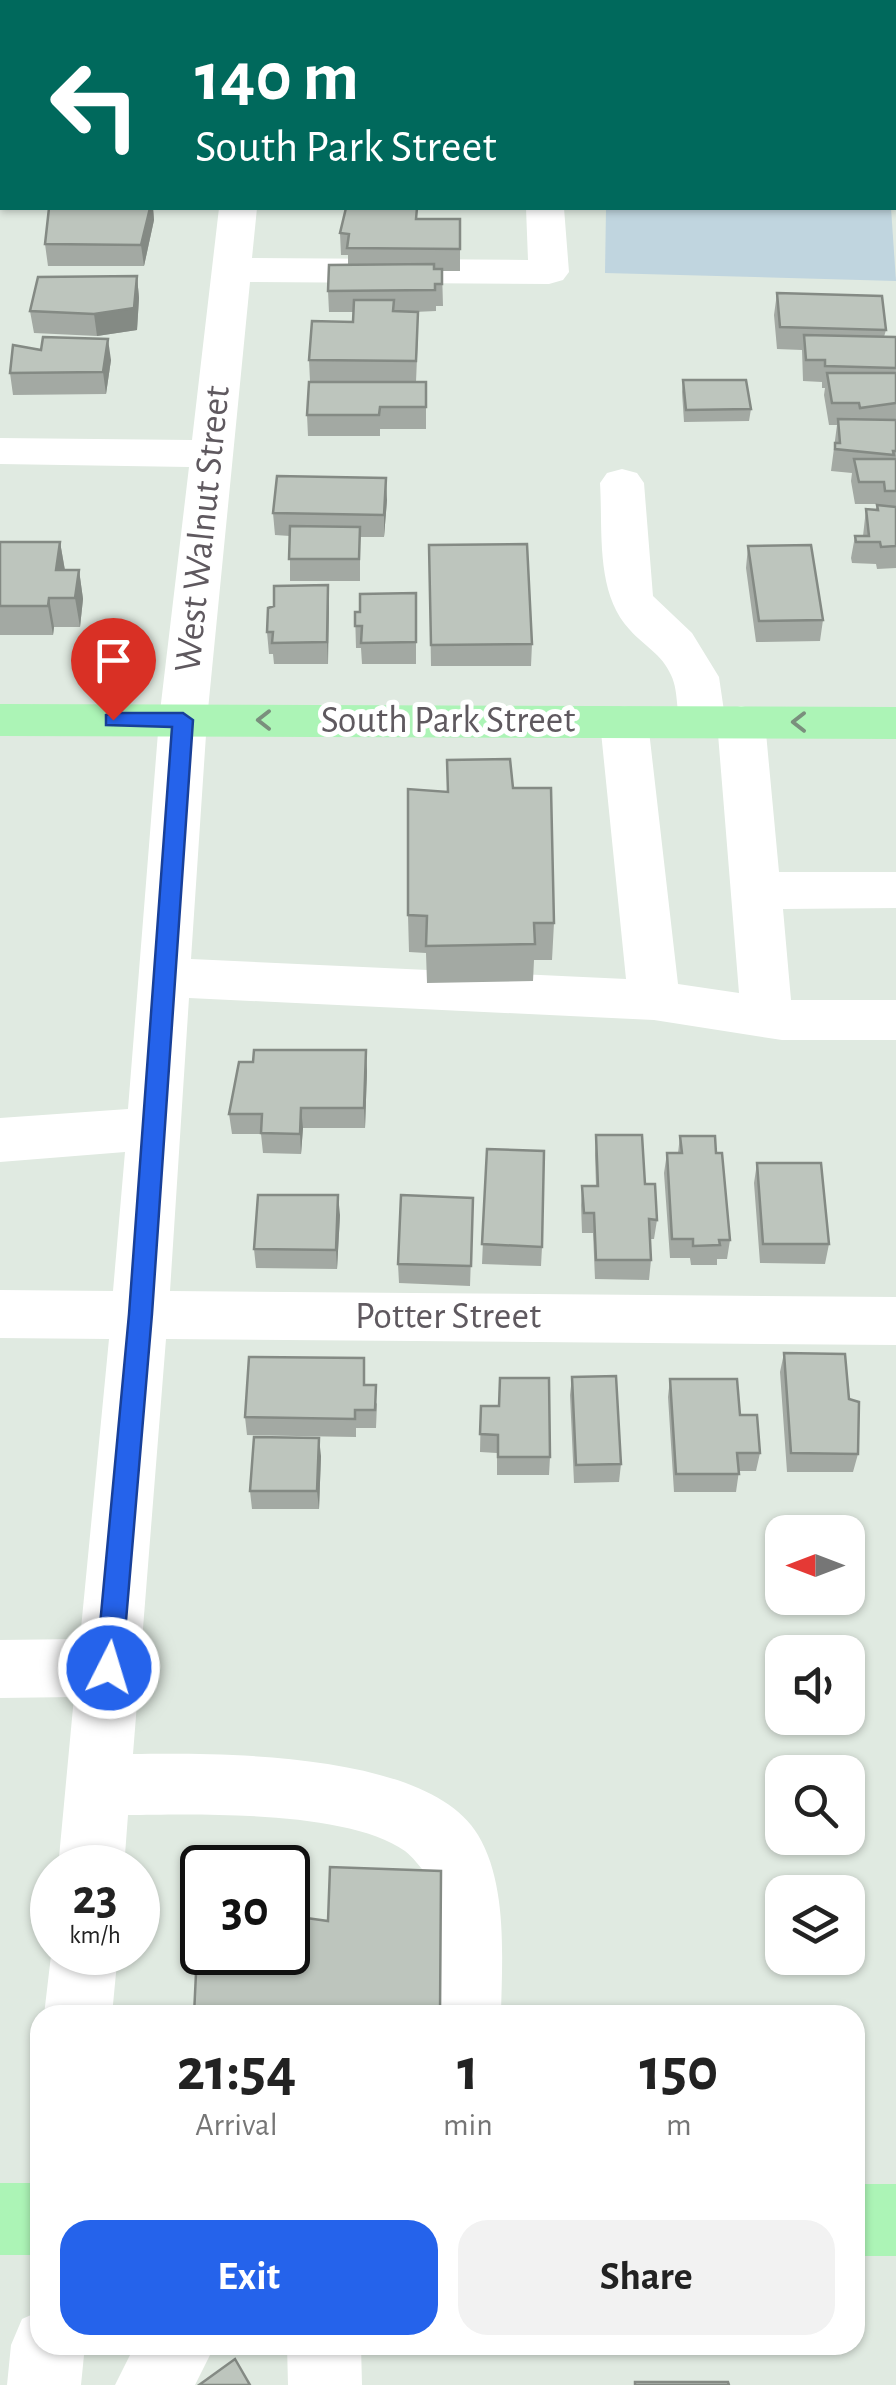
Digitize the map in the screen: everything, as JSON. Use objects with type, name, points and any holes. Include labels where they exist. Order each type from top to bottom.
[{"type":"main road","name":"South Park Street","points":[[0,720],[896,723]]},
{"type":"main road","points":[[0,2219],[30,2220]]},
{"type":"main road","points":[[865,2220],[896,2220]]},
{"type":"street","name":"West Walnut Street","points":[[93,1845],[140,1314],[183,720],[238,210]]},
{"type":"street","points":[[232,270],[550,272],[545,210]]},
{"type":"street","points":[[0,451],[212,454]]},
{"type":"street","points":[[622,484],[630,597],[646,619],[676,644],[722,722],[756,890],[767,1018]]},
{"type":"street","points":[[624,722],[654,1000]]},
{"type":"street","points":[[756,890],[896,890]]},
{"type":"street","points":[[164,976],[654,1000],[767,1018],[896,1020]]},
{"type":"street","points":[[0,1140],[153,1128]]},
{"type":"street","name":"Potter Street","points":[[0,1314],[896,1320]]},
{"type":"street","points":[[0,1669],[109,1668]]},
{"type":"street","points":[[99,1785],[211,1784],[342,1795],[429,1826],[456,1858],[468,1972],[467,2005]]},
{"type":"street","points":[[79,2005],[82,1975]]},
{"type":"street","points":[[44,2385],[47,2355]]},
{"type":"street","points":[[152,2385],[172,2355]]},
{"type":"street","points":[[324,2355],[325,2385]]},
{"type":"shaded area","points":[[606,210],[891,210],[896,281],[605,273]]},
{"type":"building","points":[[49,210],[150,210],[141,245],[45,244]]},
{"type":"building","points":[[346,210],[417,210],[416,219],[460,219],[460,249],[347,248],[349,234],[340,233]]},
{"type":"building","points":[[434,264],[434,269],[442,269],[442,284],[435,284],[435,290],[328,291],[329,265]]},
{"type":"building","points":[[137,276],[134,308],[94,314],[30,311],[38,277]]},
{"type":"building","points":[[777,293],[882,296],[886,330],[780,327]]},
{"type":"building","points":[[354,300],[394,300],[393,311],[418,312],[416,361],[309,360],[312,321],[353,322]]},
{"type":"building","points":[[804,335],[896,337],[896,368],[825,366],[825,360],[806,360]]},
{"type":"building","points":[[43,337],[108,339],[103,372],[10,373],[13,345],[41,350]]},
{"type":"building","points":[[827,373],[896,373],[896,403],[860,408],[859,403],[832,403]]},
{"type":"building","points":[[683,380],[746,380],[751,409],[686,410]]},
{"type":"building","points":[[309,382],[426,382],[426,407],[380,407],[379,415],[307,415]]},
{"type":"building","points":[[838,419],[896,420],[894,455],[835,449],[835,443],[840,443]]},
{"type":"building","points":[[854,459],[896,459],[896,491],[885,491],[884,482],[859,482]]},
{"type":"building","points":[[277,476],[386,478],[384,515],[273,513]]},
{"type":"building","points":[[877,505],[896,507],[896,546],[856,542],[855,536],[869,536],[866,509],[878,510]]},
{"type":"building","points":[[290,526],[360,527],[359,559],[289,559]]},
{"type":"building","points":[[0,542],[60,542],[56,570],[79,570],[75,598],[49,598],[48,606],[0,606]]},
{"type":"building","points":[[527,544],[532,644],[431,645],[429,545]]},
{"type":"building","points":[[811,545],[823,620],[759,621],[748,546]]},
{"type":"building","points":[[328,585],[327,642],[272,643],[273,632],[267,632],[268,608],[274,606],[274,586]]},
{"type":"building","points":[[416,593],[416,642],[361,643],[362,626],[355,626],[360,594]]},
{"type":"building","points":[[510,759],[513,788],[551,788],[554,923],[534,923],[535,944],[426,946],[427,916],[408,915],[408,789],[448,792],[447,760]]},
{"type":"building","points":[[254,1050],[366,1050],[364,1108],[301,1108],[300,1134],[261,1133],[262,1114],[229,1114],[239,1062],[253,1062]]},
{"type":"building","points":[[596,1135],[642,1135],[645,1184],[655,1184],[657,1220],[649,1219],[651,1260],[596,1260],[594,1213],[584,1213],[582,1186],[598,1186]]},
{"type":"building","points":[[680,1136],[715,1136],[716,1153],[722,1153],[730,1240],[719,1240],[720,1245],[693,1246],[693,1239],[672,1239],[667,1153],[682,1153]]},
{"type":"building","points":[[487,1149],[544,1151],[542,1247],[482,1244]]},
{"type":"building","points":[[757,1163],[821,1163],[829,1244],[763,1244]]},
{"type":"building","points":[[258,1195],[338,1195],[336,1250],[254,1249]]},
{"type":"building","points":[[401,1195],[473,1198],[471,1266],[398,1264]]},
{"type":"building","points":[[784,1353],[845,1354],[849,1399],[859,1402],[858,1454],[791,1453]]},
{"type":"building","points":[[249,1357],[364,1358],[364,1385],[376,1385],[375,1410],[355,1410],[355,1419],[245,1417]]},
{"type":"building","points":[[616,1376],[621,1464],[576,1465],[572,1377]]},
{"type":"building","points":[[500,1378],[549,1378],[550,1457],[498,1457],[498,1435],[480,1434],[481,1406],[499,1406]]},
{"type":"building","points":[[670,1379],[737,1379],[740,1415],[757,1415],[760,1453],[737,1453],[739,1474],[676,1474]]},
{"type":"building","points":[[254,1437],[319,1438],[317,1491],[250,1491]]},
{"type":"building","points":[[330,1867],[441,1871],[440,2005],[194,2005],[196,1975],[310,1975],[310,1918],[328,1921]]},
{"type":"building","points":[[235,2359],[250,2385],[199,2385]]},
{"type":"building","points":[[728,2382],[729,2385],[635,2385]]},
{"type":"route","points":[[109,1668],[140,1314],[183,720],[113,720]]}]
